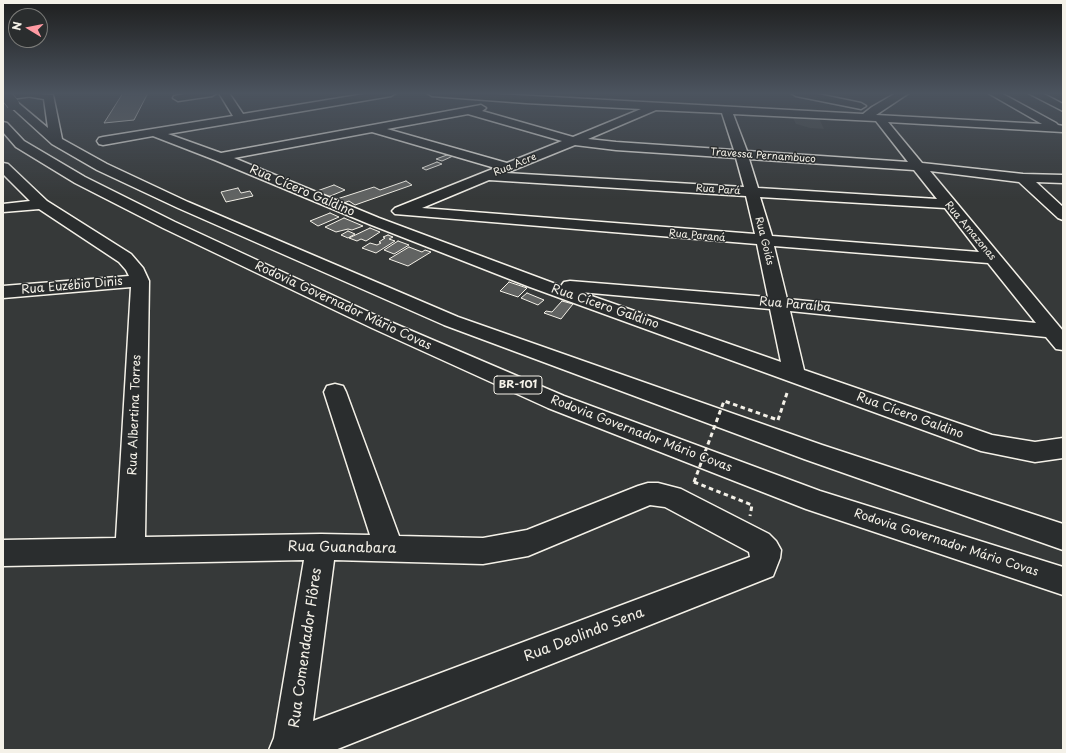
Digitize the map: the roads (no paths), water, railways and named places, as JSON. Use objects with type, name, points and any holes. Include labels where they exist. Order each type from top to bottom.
[{"type":"main road","name":"Rodovia Governador Mário Covas","points":[[5,128],[12,141],[80,180],[169,225],[379,324],[556,402],[816,501],[1063,581]]},
{"type":"main road","points":[[41,128],[56,141],[102,167],[183,205],[451,321],[813,452],[1063,537]]},
{"type":"main road","points":[[55,128],[56,141]]},
{"type":"main road","points":[[103,140],[181,128]]},
{"type":"main road","points":[[220,157],[371,128]]},
{"type":"main road","points":[[372,128],[506,167]]},
{"type":"main road","name":"Travessa Pernambuco","points":[[530,128],[575,141],[616,146],[916,166],[1023,178],[1063,180]]},
{"type":"main road","name":"Rua Acre","points":[[374,222],[488,176],[506,167],[605,128]]},
{"type":"main road","name":"Rua Goiás","points":[[732,128],[742,155],[765,241],[794,373]]},
{"type":"main road","name":"Rua Amazonas","points":[[885,128],[1058,337]]},
{"type":"main road","points":[[1039,128],[1062,130]]},
{"type":"main road","name":"Rua Cícero Galdino","points":[[155,133],[220,157],[374,222],[536,283],[794,373],[990,444],[1035,452],[1063,448]]},
{"type":"main road","points":[[4,169],[42,204],[125,258],[134,268],[140,280]]},
{"type":"main road","name":"Rua Pará","points":[[488,176],[948,204]]},
{"type":"main road","points":[[1023,178],[1063,215]]},
{"type":"main road","points":[[3,208],[42,204]]},
{"type":"main road","name":"Rua Paraná","points":[[400,211],[993,258]]},
{"type":"main road","name":"Rua Euzébio Dinis","points":[[3,292],[140,280]]},
{"type":"main road","name":"Rua Albertina Torres","points":[[130,549],[140,280]]},
{"type":"main road","name":"Rua Paraíba","points":[[536,283],[779,304],[1058,337]]},
{"type":"main road","points":[[336,392],[389,548]]},
{"type":"main road","name":"Rua Guanabara","points":[[3,553],[130,549],[322,547],[483,551],[528,543],[648,494],[658,494],[683,489]]},
{"type":"main road","name":"Rua Deolindo Sena","points":[[290,750],[762,566],[766,550],[760,543],[683,489]]},
{"type":"main road","name":"Rua Comendador Flôres","points":[[290,750],[322,547]]}]
